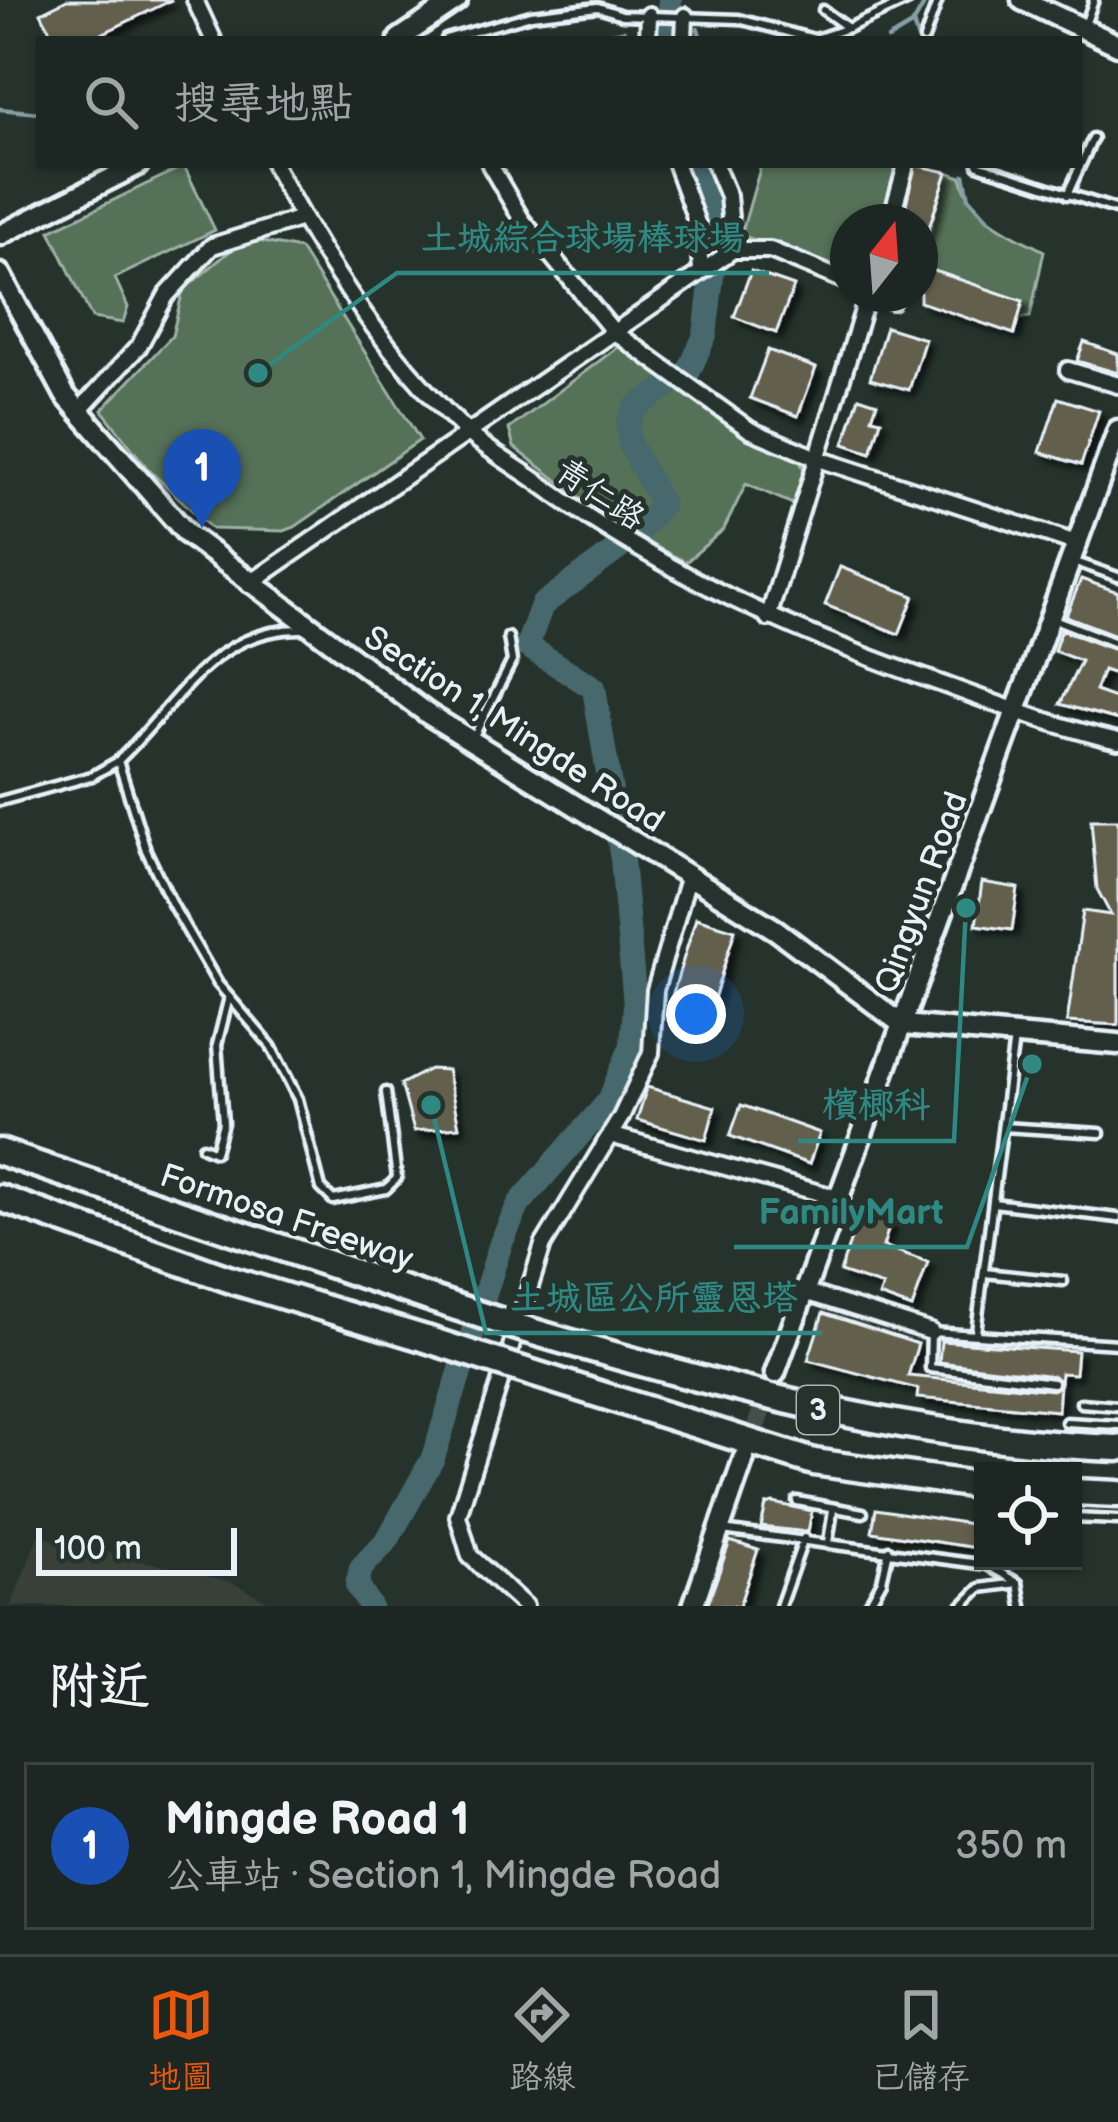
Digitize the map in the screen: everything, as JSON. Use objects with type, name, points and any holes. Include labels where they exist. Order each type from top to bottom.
[{"type":"highway","name":"Formosa Freeway","points":[[0,1152],[527,1330],[818,1410],[1057,1446],[1118,1448]]},
{"type":"highway","name":"3","points":[[0,1198],[234,1281],[814,1462],[974,1485]]},
{"type":"highway","points":[[1082,1492],[1118,1494]]},
{"type":"street","points":[[195,0],[212,36]]},
{"type":"street","points":[[423,32],[457,0]]},
{"type":"street","points":[[1022,0],[1118,45]]},
{"type":"street","points":[[684,36],[685,16]]},
{"type":"street","points":[[0,235],[132,168]]},
{"type":"street","name":"青仁路","points":[[276,168],[376,332],[466,431],[603,530],[690,581],[768,618],[1018,712],[1118,741]]},
{"type":"street","points":[[492,168],[522,220],[613,331],[750,430],[1076,552]]},
{"type":"street","points":[[677,168],[697,223],[702,269]]},
{"type":"street","points":[[716,168],[728,196],[733,250]]},
{"type":"street","points":[[895,204],[906,168]]},
{"type":"street","points":[[78,412],[139,346],[166,296],[212,246],[302,218]]},
{"type":"street","points":[[249,584],[733,250],[770,250],[830,275]]},
{"type":"street","name":"Section 1, Mingde Road","points":[[0,274],[44,362],[78,412],[187,534],[308,629],[471,742],[776,930],[903,1025]]},
{"type":"street","points":[[768,618],[865,312]]},
{"type":"street","points":[[1068,370],[1118,385]]},
{"type":"street","name":"Qingyun Road","points":[[775,1373],[1113,462],[1118,430]]},
{"type":"street","points":[[525,1606],[470,1556],[458,1516],[543,1245],[610,1135],[652,1053],[655,989],[689,874]]},
{"type":"street","points":[[903,1025],[1118,1044]]},
{"type":"street","points":[[610,1135],[838,1198]]},
{"type":"street","points":[[805,1292],[931,1332]]},
{"type":"street","points":[[693,1606],[744,1458]]},
{"type":"lane","points":[[823,36],[909,0]]},
{"type":"lane","points":[[925,36],[938,0]]},
{"type":"lane","points":[[1084,28],[1094,0]]},
{"type":"lane","points":[[459,36],[577,8],[649,8],[739,19],[803,36]]},
{"type":"lane","points":[[823,10],[848,28]]},
{"type":"lane","points":[[1082,162],[1093,138]]},
{"type":"lane","points":[[988,168],[1118,210]]},
{"type":"lane","points":[[1017,177],[1021,168]]},
{"type":"lane","points":[[1067,195],[1079,168]]},
{"type":"lane","points":[[1076,552],[1118,577]]},
{"type":"lane","points":[[1052,618],[1118,644]]},
{"type":"lane","points":[[0,802],[92,776],[118,760],[219,652],[274,628],[308,629]]},
{"type":"lane","points":[[471,742],[512,661],[508,637]]},
{"type":"lane","points":[[118,760],[146,850],[195,950],[271,1046],[289,1081],[321,1188],[333,1200],[386,1189],[397,1178],[386,1092]]},
{"type":"lane","points":[[203,1147],[214,1152],[224,1123],[217,1045],[229,996]]},
{"type":"lane","points":[[976,1334],[1014,1038]]},
{"type":"lane","points":[[1003,1127],[1100,1133]]},
{"type":"lane","points":[[993,1203],[1118,1218]]},
{"type":"lane","points":[[984,1273],[1063,1281]]},
{"type":"lane","points":[[1053,1383],[930,1368],[931,1332],[1118,1344]]},
{"type":"lane","points":[[1081,1403],[1118,1406]]},
{"type":"lane","points":[[1066,1423],[1118,1425]]},
{"type":"lane","points":[[797,1502],[863,1514]]},
{"type":"lane","points":[[828,1542],[833,1508]]},
{"type":"lane","points":[[1082,1518],[1118,1520]]},
{"type":"lane","points":[[718,1530],[974,1561]]},
{"type":"lane","points":[[780,1606],[804,1538]]},
{"type":"lane","points":[[870,1605],[889,1550]]},
{"type":"lane","points":[[999,1570],[1018,1583],[1022,1606]]},
{"type":"lane","points":[[962,1606],[980,1588],[1018,1583]]},
{"type":"shaded area","points":[[38,1536],[231,1582],[277,1606],[11,1606]]},
{"type":"green space","points":[[180,168],[185,168],[215,230],[115,278],[128,307],[123,323],[92,318],[50,231]]},
{"type":"green space","points":[[760,168],[896,168],[885,204],[830,204],[830,267],[741,235]]},
{"type":"green space","points":[[947,172],[961,177],[982,214],[1044,251],[1030,317],[1018,319],[938,276],[938,204]]},
{"type":"green space","points":[[258,241],[300,249],[420,440],[295,527],[284,531],[212,529],[148,469],[102,410],[172,336],[183,290],[236,246]]},
{"type":"green space","points":[[619,346],[797,456],[806,473],[795,505],[746,484],[724,529],[686,562],[621,529],[514,447],[509,429]]},
{"type":"building","points":[[67,0],[172,0],[97,36],[52,36],[41,13]]},
{"type":"building","points":[[914,168],[947,172],[937,204],[906,204]]},
{"type":"building","points":[[751,271],[794,286],[776,333],[734,317]]},
{"type":"building","points":[[938,272],[1023,301],[1014,334],[938,308]]},
{"type":"building","points":[[886,327],[925,339],[909,390],[870,379]]},
{"type":"building","points":[[1084,342],[1118,354],[1118,373],[1077,361]]},
{"type":"building","points":[[768,350],[816,368],[798,416],[750,398]]},
{"type":"building","points":[[859,397],[877,403],[872,418],[881,420],[871,453],[844,444]]},
{"type":"building","points":[[1058,398],[1099,411],[1081,465],[1040,452]]},
{"type":"building","points":[[840,567],[914,596],[899,634],[825,605]]},
{"type":"building","points":[[1081,579],[1118,592],[1118,636],[1066,616]]},
{"type":"building","points":[[1061,630],[1118,651],[1118,675],[1103,670],[1095,691],[1118,699],[1118,720],[1060,704],[1081,661],[1054,651]]},
{"type":"building","points":[[1091,820],[1118,820],[1118,1025],[1067,1022],[1083,911],[1111,915],[1097,889]]},
{"type":"building","points":[[982,882],[1018,888],[1012,930],[976,925]]},
{"type":"building","points":[[696,918],[735,930],[708,1018],[669,1006]]},
{"type":"building","points":[[430,1069],[447,1070],[459,1127],[414,1131],[401,1084]]},
{"type":"building","points":[[647,1087],[715,1107],[706,1140],[637,1120]]},
{"type":"building","points":[[741,1105],[820,1133],[809,1164],[730,1136]]},
{"type":"building","points":[[861,1208],[892,1218],[883,1246],[928,1262],[912,1308],[879,1296],[883,1286],[840,1272]]},
{"type":"building","points":[[823,1313],[918,1344],[908,1376],[1052,1390],[1060,1384],[1058,1411],[917,1398],[918,1389],[808,1360]]},
{"type":"building","points":[[941,1341],[1077,1351],[1075,1374],[1061,1373],[1060,1383],[1054,1376],[939,1362]]},
{"type":"building","points":[[766,1505],[812,1511],[808,1532],[761,1527]]},
{"type":"building","points":[[876,1509],[974,1525],[974,1548],[872,1532]]},
{"type":"building","points":[[730,1541],[758,1550],[739,1606],[707,1606]]},
{"type":"waterway","points":[[667,36],[670,0]]},
{"type":"waterway","points":[[893,36],[913,24],[926,1]]},
{"type":"waterway","points":[[913,24],[917,36]]},
{"type":"waterway","points":[[698,29],[700,36]]},
{"type":"waterway","points":[[590,36],[624,31]]},
{"type":"waterway","points":[[0,109],[36,113]]},
{"type":"waterway","points":[[635,536],[662,504],[630,445],[628,424],[635,408],[689,371],[705,335],[719,218],[698,168]]},
{"type":"waterway","points":[[964,175],[969,198],[988,219]]},
{"type":"waterway","points":[[370,1606],[357,1585],[361,1568],[388,1539],[433,1458],[501,1243],[519,1204],[609,1101],[632,1045],[635,1005],[622,859],[594,688],[527,646],[542,605],[619,548]]},
{"type":"tunnel","points":[[746,1454],[771,1384]]},
{"type":"place","name":"土城綜合球場棒球場","points":[[258,373]]},
{"type":"place","name":"Mingde Road 1","points":[[202,528]]},
{"type":"place","name":"檳榔科","points":[[966,908]]},
{"type":"place","name":"FamilyMart","points":[[1032,1064]]},
{"type":"place","name":"土城區公所靈恩塔","points":[[431,1105]]}]
